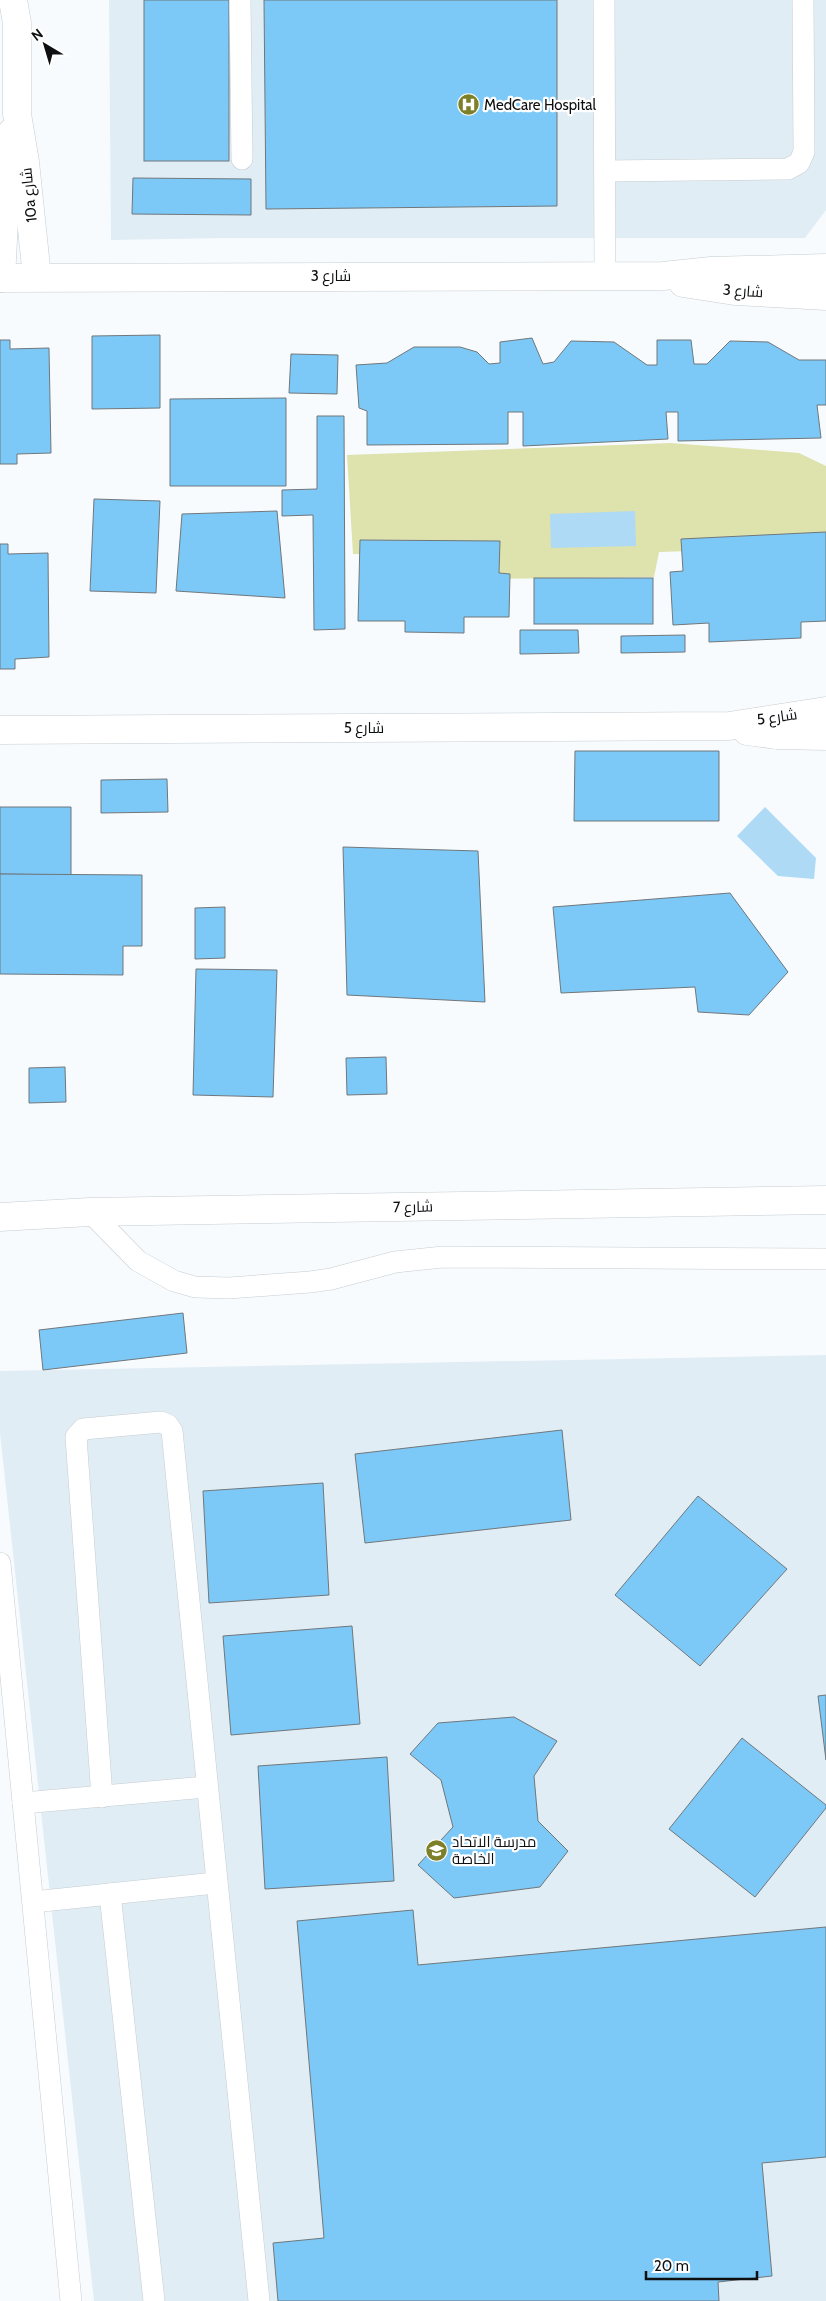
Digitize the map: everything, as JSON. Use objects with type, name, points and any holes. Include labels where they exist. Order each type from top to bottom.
[{"type":"street","name":"10a شارع","points":[[1,278],[7,163],[16,114],[18,8]]},
{"type":"street","name":"10a شارع","points":[[16,114],[26,162],[37,277]]},
{"type":"street","name":"شارع 3","points":[[1,278],[663,276],[711,271],[826,268]]},
{"type":"street","name":"شارع 3","points":[[663,276],[710,289],[826,296]]},
{"type":"street","name":"شارع 5","points":[[0,730],[729,726],[826,711]]},
{"type":"street","name":"شارع 5","points":[[729,726],[778,735],[826,736]]},
{"type":"street","name":"شارع 7","points":[[0,1216],[90,1212],[826,1200]]},
{"type":"lane","points":[[240,0],[242,159]]},
{"type":"lane","points":[[604,0],[605,276]]},
{"type":"lane","points":[[605,171],[788,169],[799,163],[804,152],[803,0]]},
{"type":"lane","points":[[90,1212],[138,1261],[156,1273],[174,1281],[216,1288],[310,1282],[331,1279],[395,1262],[443,1257],[826,1259]]},
{"type":"lane","points":[[102,1796],[76,1437],[83,1430],[161,1422],[168,1424],[172,1431],[215,1882],[259,2301]]},
{"type":"lane","points":[[0,1563],[72,2301]]},
{"type":"lane","points":[[23,1803],[206,1787]]},
{"type":"lane","points":[[33,1902],[215,1882]]},
{"type":"lane","points":[[110,1894],[154,2301]]},
{"type":"shaded area","name":"MedCare Hospital","points":[[109,0],[826,0],[826,210],[805,238],[226,238],[111,240]]},
{"type":"shaded area","name":"مدرسة الاتحاد الخاصة","points":[[826,1355],[826,2301],[94,2301],[0,1433],[0,1371]]},
{"type":"green space","points":[[671,443],[799,453],[826,466],[826,547],[659,552],[654,577],[488,579],[486,557],[353,554],[347,455]]},
{"type":"water","points":[[635,511],[636,546],[551,548],[550,514]]},
{"type":"water","points":[[765,807],[816,858],[814,879],[778,876],[737,836]]},
{"type":"building","points":[[144,0],[229,0],[229,161],[144,161]]},
{"type":"building","points":[[264,0],[557,0],[557,206],[266,209]]},
{"type":"building","points":[[133,178],[251,179],[251,215],[132,214]]},
{"type":"building","points":[[160,335],[160,408],[92,409],[92,336]]},
{"type":"building","points":[[532,338],[543,364],[554,362],[571,341],[614,342],[647,365],[657,365],[657,340],[691,340],[694,364],[707,364],[730,341],[768,342],[799,360],[826,360],[826,405],[817,405],[821,438],[678,441],[678,412],[666,412],[668,439],[523,446],[523,412],[508,412],[508,444],[367,445],[367,411],[359,408],[356,365],[387,363],[414,347],[460,347],[477,352],[489,364],[500,363],[500,342]]},
{"type":"building","points":[[0,340],[10,340],[10,349],[49,348],[51,453],[17,454],[17,464],[0,464]]},
{"type":"building","points":[[291,354],[338,355],[337,394],[289,393]]},
{"type":"building","points":[[286,398],[286,486],[170,486],[170,399]]},
{"type":"building","points":[[317,416],[344,416],[345,629],[314,630],[313,515],[282,516],[282,490],[317,489]]},
{"type":"building","points":[[94,499],[160,501],[156,593],[90,591]]},
{"type":"building","points":[[277,511],[285,598],[176,591],[182,514]]},
{"type":"building","points":[[826,532],[826,621],[801,622],[801,638],[709,642],[709,623],[673,625],[670,572],[683,571],[681,539]]},
{"type":"building","points":[[360,540],[500,541],[499,573],[510,574],[509,617],[464,617],[464,633],[405,632],[405,621],[358,621]]},
{"type":"building","points":[[0,544],[8,544],[8,554],[48,553],[49,657],[15,659],[15,669],[0,669]]},
{"type":"building","points":[[534,578],[653,578],[653,624],[534,624]]},
{"type":"building","points":[[520,630],[578,630],[579,653],[520,654]]},
{"type":"building","points":[[685,635],[685,652],[621,653],[621,636]]},
{"type":"building","points":[[575,751],[719,751],[719,821],[574,821]]},
{"type":"building","points":[[167,779],[168,812],[101,813],[101,780]]},
{"type":"building","points":[[0,807],[71,807],[71,875],[0,874]]},
{"type":"building","points":[[343,847],[478,851],[485,1002],[347,995]]},
{"type":"building","points":[[0,874],[142,875],[142,946],[123,946],[123,975],[0,974]]},
{"type":"building","points":[[730,893],[788,972],[749,1015],[698,1012],[695,987],[561,993],[553,907]]},
{"type":"building","points":[[225,907],[225,958],[195,959],[195,908]]},
{"type":"building","points":[[196,969],[277,970],[273,1097],[193,1095]]},
{"type":"building","points":[[386,1057],[387,1094],[347,1095],[346,1058]]},
{"type":"building","points":[[65,1067],[66,1102],[29,1103],[29,1068]]},
{"type":"building","points":[[183,1313],[187,1353],[43,1370],[39,1330]]},
{"type":"building","points":[[562,1430],[571,1520],[365,1543],[355,1454]]},
{"type":"building","points":[[323,1483],[329,1595],[209,1603],[203,1491]]},
{"type":"building","points":[[698,1496],[787,1569],[700,1666],[615,1595]]},
{"type":"building","points":[[352,1626],[360,1724],[231,1735],[223,1636]]},
{"type":"building","points":[[826,1695],[826,1760],[818,1696]]},
{"type":"building","points":[[514,1717],[557,1741],[534,1776],[538,1821],[568,1851],[540,1887],[454,1898],[418,1865],[453,1827],[441,1780],[410,1754],[438,1723]]},
{"type":"building","points":[[742,1738],[826,1805],[826,1808],[755,1897],[669,1829]]},
{"type":"building","points":[[387,1757],[394,1881],[265,1889],[258,1766]]},
{"type":"building","points":[[413,1910],[418,1965],[826,1927],[826,2157],[762,2163],[772,2276],[718,2282],[719,2301],[278,2301],[273,2243],[324,2238],[297,1921]]},
{"type":"place","name":"MedCare Hospital","points":[[468,105]]},
{"type":"place","name":"مدرسة الاتحاد الخاصة","points":[[436,1851]]}]
